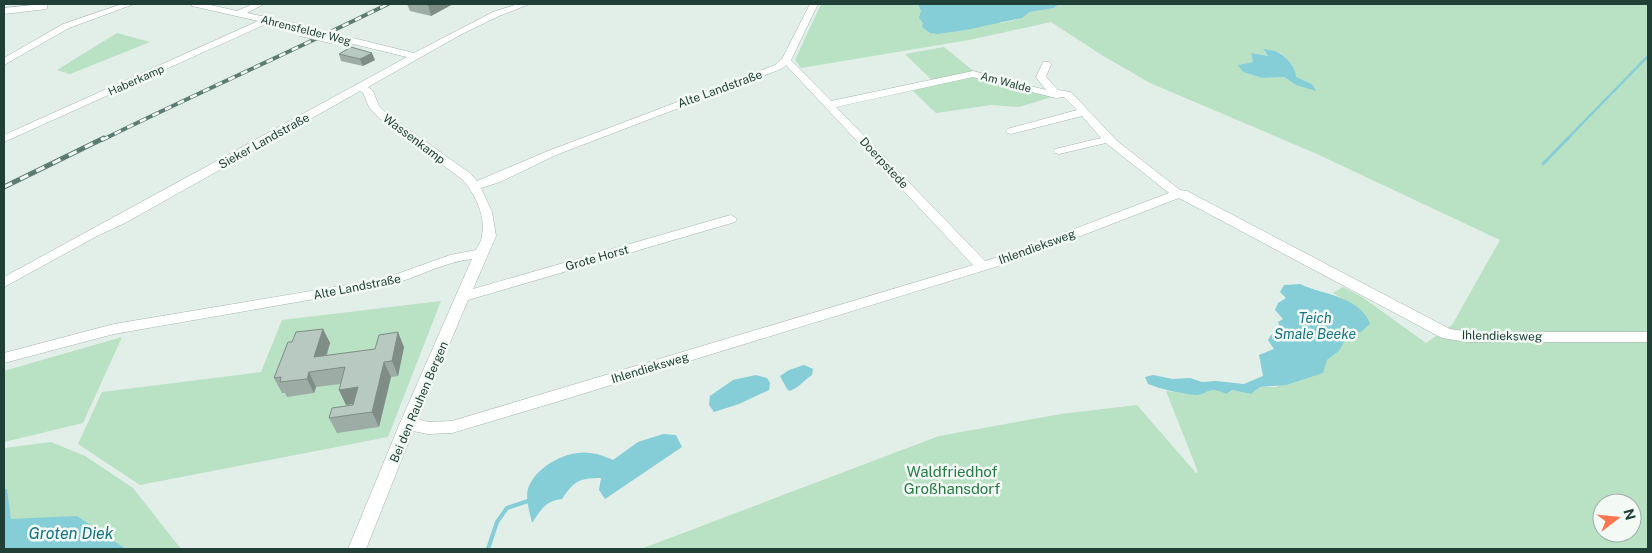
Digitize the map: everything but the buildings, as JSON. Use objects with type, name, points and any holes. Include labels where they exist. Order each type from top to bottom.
[{"type":"street","points":[[4,62],[66,26],[130,4]]},
{"type":"street","name":"Ahrensfelder Weg","points":[[195,4],[295,26],[300,31],[416,56]]},
{"type":"street","points":[[237,14],[260,4]]},
{"type":"street","name":"Sieker Landstraße","points":[[4,283],[416,56],[484,20],[526,4]]},
{"type":"street","points":[[786,60],[814,4]]},
{"type":"street","points":[[4,11],[44,7]]},
{"type":"street","name":"Haberkamp","points":[[4,139],[268,20]]},
{"type":"street","name":"Doerpstede","points":[[786,60],[982,266]]},
{"type":"street","name":"Alte Landstraße","points":[[476,186],[636,120],[758,76],[778,67],[786,60]]},
{"type":"street","name":"Am Walde","points":[[1046,64],[1041,77],[1056,94]]},
{"type":"street","name":"Am Walde","points":[[829,105],[973,74],[1056,94],[1067,94],[1109,139],[1177,194]]},
{"type":"street","name":"Wassenkamp","points":[[361,87],[368,91],[374,107],[383,116],[467,177],[476,186]]},
{"type":"street","points":[[1011,131],[1084,112]]},
{"type":"street","points":[[1059,151],[1109,139]]},
{"type":"street","points":[[476,186],[486,210],[489,224],[489,236],[480,254]]},
{"type":"street","name":"Ihlendieksweg","points":[[408,423],[428,428],[452,427],[1016,256],[1177,194],[1183,194],[1447,334],[1468,337],[1648,337]]},
{"type":"street","name":"Grote Horst","points":[[463,297],[731,219]]},
{"type":"street","name":"Alte Landstraße","points":[[4,358],[112,330],[203,312],[286,301],[385,283],[408,277],[465,254],[480,254]]},
{"type":"street","name":"Bei den Rauhen Bergen","points":[[357,549],[480,254]]},
{"type":"green space","name":"Waldfriedhof Großhansdorf","points":[[821,4],[918,4],[938,34],[986,26],[992,23],[1002,23],[1022,18],[1030,12],[1054,8],[1059,4],[1648,4],[1648,549],[641,549],[939,436],[1061,414],[1137,405],[1196,473],[1198,472],[1166,391],[1197,395],[1207,390],[1232,390],[1251,394],[1260,387],[1276,387],[1327,360],[1339,351],[1351,304],[1333,293],[1343,287],[1362,297],[1426,343],[1452,325],[1500,240],[1317,154],[1150,83],[1100,54],[1051,22],[969,40],[801,68],[795,60]],"holes":[[[1263,50],[1276,51],[1288,60],[1293,67],[1295,77],[1312,84],[1296,85],[1284,77],[1262,78],[1243,72],[1239,65],[1253,62],[1251,54],[1268,56]]]},
{"type":"green space","points":[[117,33],[150,42],[70,74],[57,70]]},
{"type":"green space","points":[[944,47],[981,77],[1052,97],[1019,107],[991,105],[936,113],[911,89],[935,83],[905,54]]},
{"type":"green space","points":[[441,301],[388,437],[140,485],[78,444],[102,392],[261,372],[282,320]]},
{"type":"green space","points":[[122,337],[83,423],[4,442],[4,371]]},
{"type":"green space","points":[[51,442],[85,456],[133,488],[181,549],[126,549],[77,517],[11,520],[7,490],[4,489],[4,448]]},
{"type":"water","points":[[918,4],[1059,4],[1054,8],[1030,12],[1022,18],[938,34],[930,33],[922,27],[923,23],[919,18],[921,11]]},
{"type":"water","points":[[1263,49],[1276,51],[1285,57],[1293,67],[1296,77],[1312,84],[1316,91],[1296,85],[1284,77],[1262,78],[1243,72],[1238,65],[1253,62],[1251,53],[1268,56]]},
{"type":"water","name":"Teich Smale Beeke","points":[[1300,284],[1350,302],[1358,307],[1370,324],[1361,332],[1349,332],[1339,351],[1327,360],[1323,373],[1286,385],[1260,387],[1251,394],[1232,390],[1226,394],[1211,390],[1195,395],[1171,391],[1148,384],[1145,377],[1153,375],[1173,379],[1190,378],[1202,382],[1216,381],[1244,384],[1263,376],[1259,355],[1274,349],[1268,340],[1271,335],[1278,333],[1280,328],[1278,322],[1283,319],[1275,310],[1278,303],[1286,298],[1280,292],[1284,285]]},
{"type":"water","points":[[804,365],[813,369],[812,375],[797,388],[790,391],[780,376],[789,370]]},
{"type":"water","points":[[756,375],[767,378],[770,383],[769,390],[739,404],[714,412],[709,405],[710,396],[733,380]]},
{"type":"water","points":[[663,434],[676,435],[682,447],[605,499],[599,490],[601,478],[582,480],[574,484],[562,499],[552,501],[544,507],[532,523],[527,493],[532,481],[545,466],[563,457],[582,452],[597,454],[613,460],[638,442]]},
{"type":"water","name":"Groten Diek","points":[[4,489],[7,489],[11,519],[77,516],[126,549],[4,549]]},
{"type":"waterway","points":[[1572,134],[1648,56]]},
{"type":"waterway","points":[[1567,140],[1571,135]]},
{"type":"waterway","points":[[1543,164],[1568,138]]},
{"type":"waterway","points":[[488,549],[497,522],[507,508],[528,501]]},
{"type":"railway","points":[[102,140],[388,4]]},
{"type":"railway","points":[[4,187],[104,138]]}]
